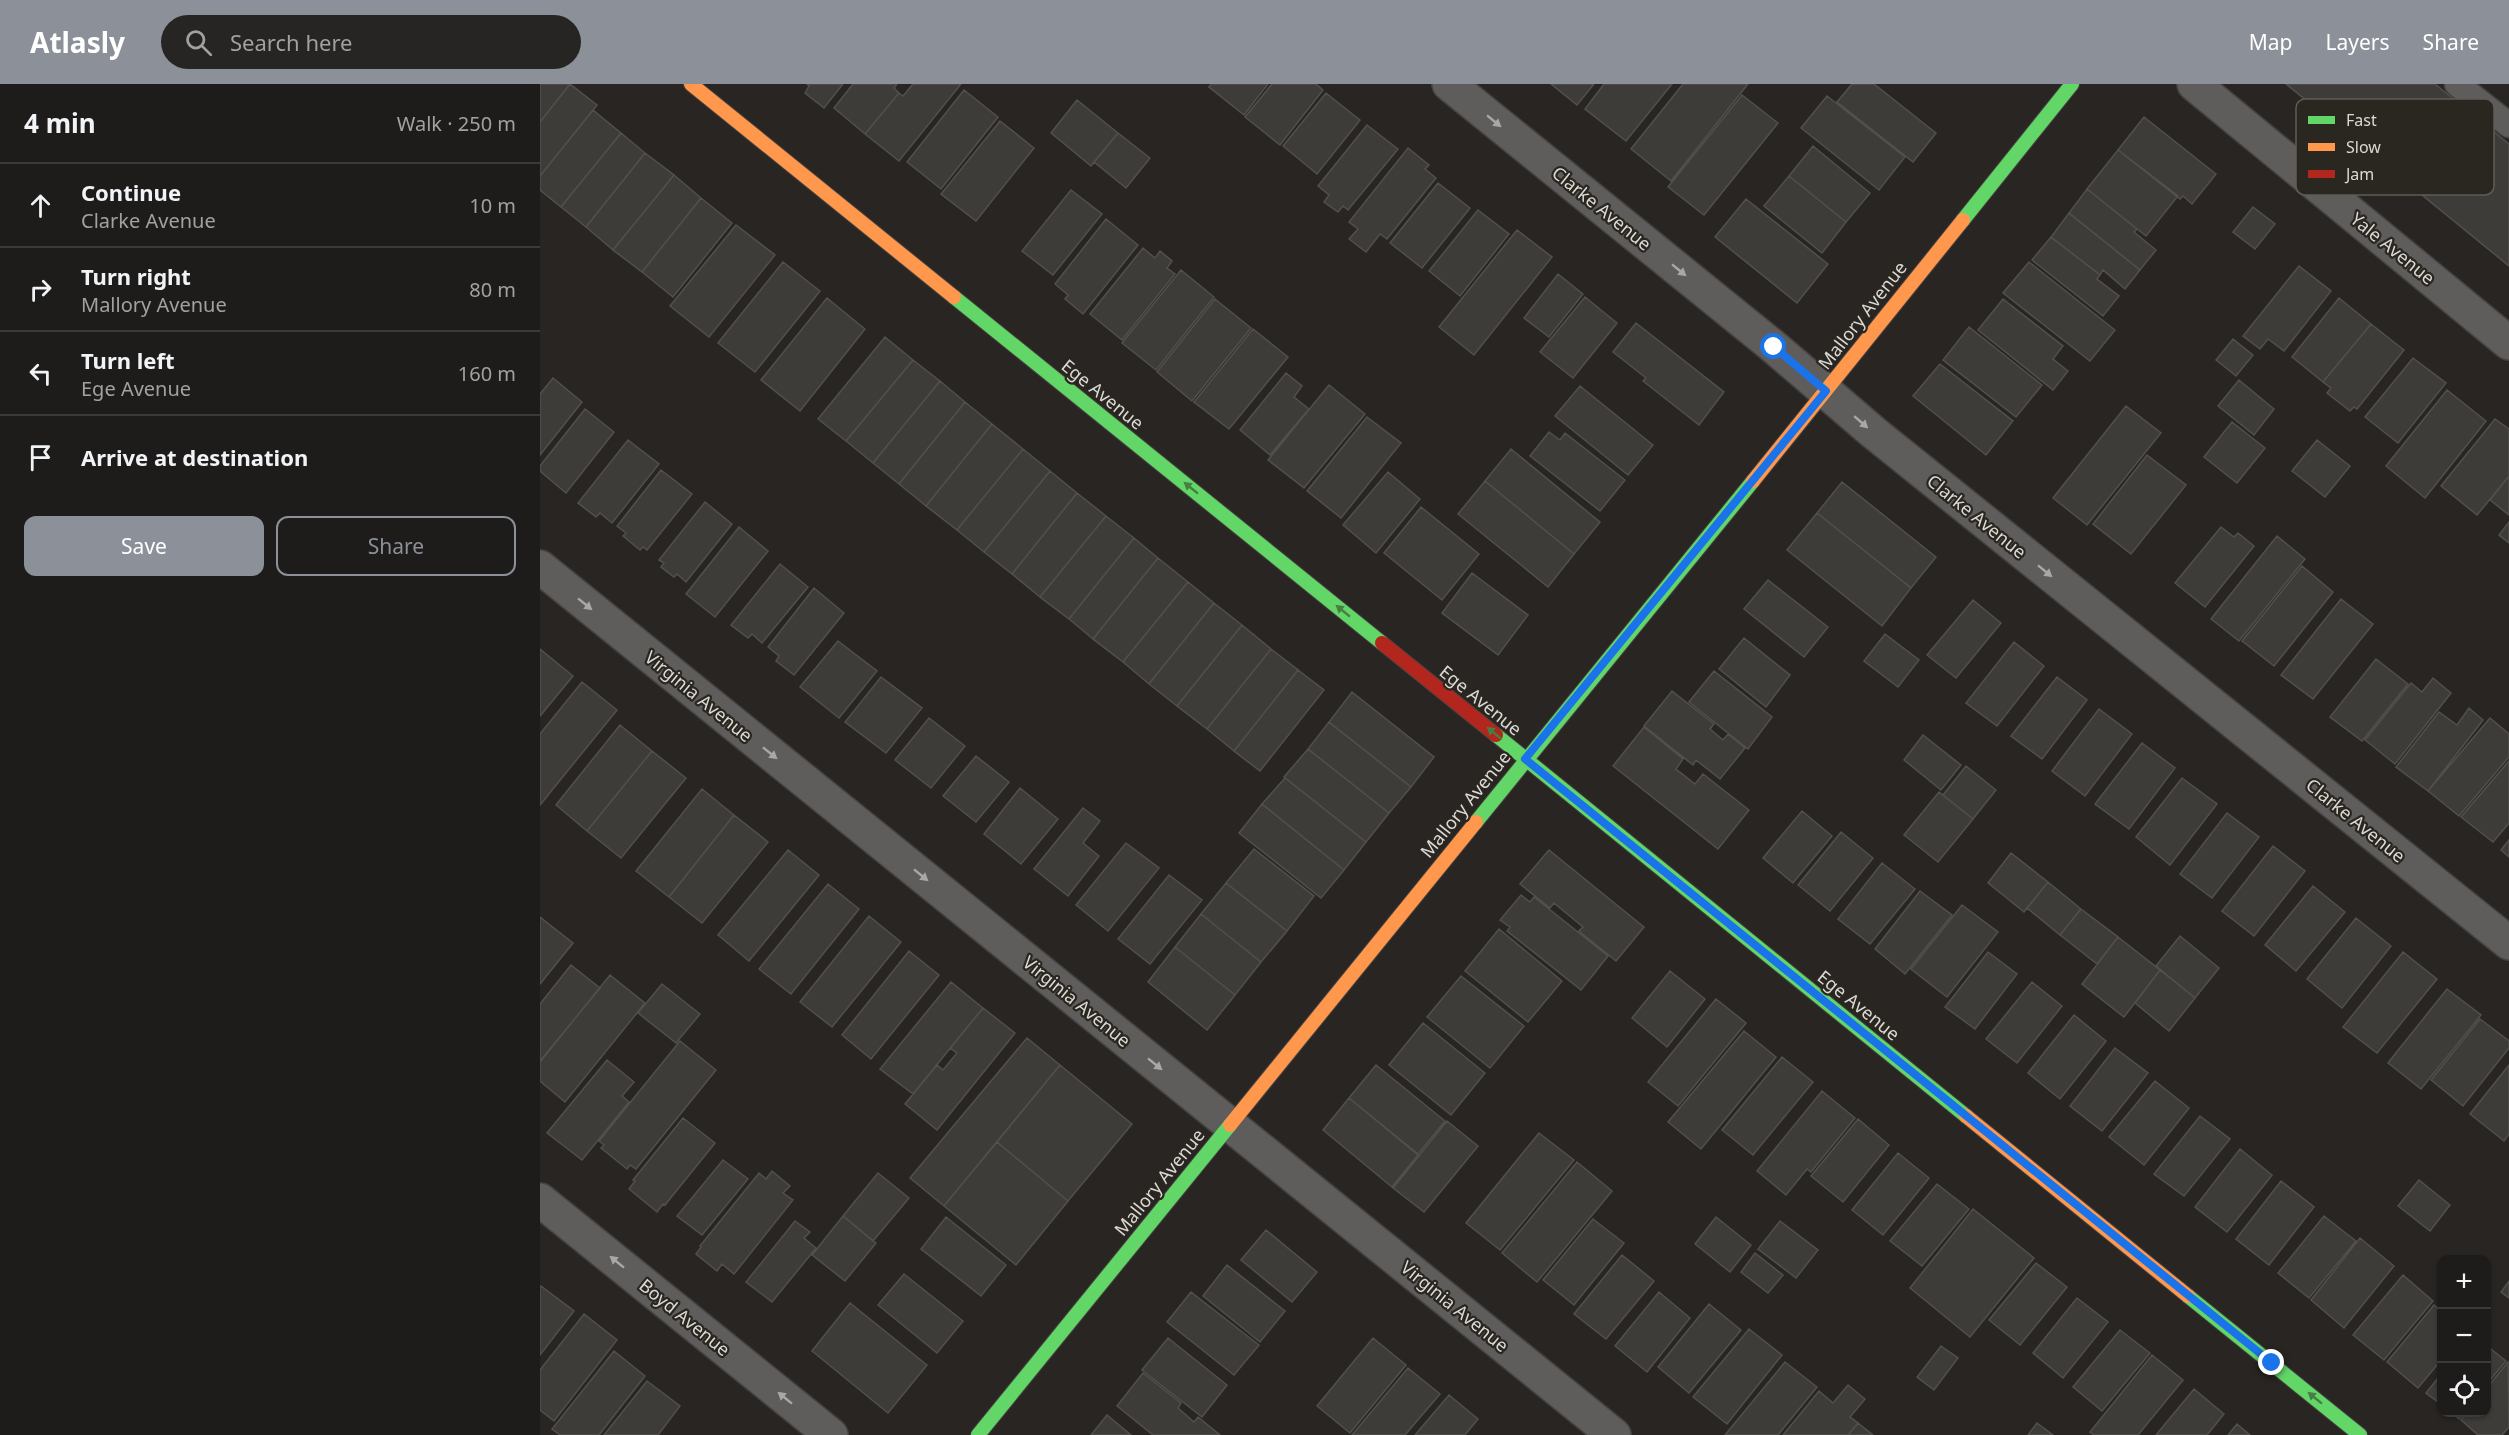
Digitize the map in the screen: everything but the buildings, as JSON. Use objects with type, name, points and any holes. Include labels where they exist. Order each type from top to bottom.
[{"type":"street","name":"Ege Avenue","points":[[691,84],[2360,1435]]},
{"type":"street","name":"Clarke Avenue","points":[[1449,84],[1826,391],[1882,440],[2509,943]]},
{"type":"street","name":"Mallory Avenue","points":[[978,1435],[1826,391],[2072,84]]},
{"type":"street","name":"Yale Avenue","points":[[2194,84],[2296,168]]},
{"type":"street","name":"Yale Avenue","points":[[2329,195],[2509,343]]},
{"type":"street","name":"Virginia Avenue","points":[[540,567],[1614,1435]]},
{"type":"street","name":"Boyd Avenue","points":[[540,1200],[831,1435]]},
{"type":"lane","points":[[2457,84],[2476,99]]},
{"type":"lane","points":[[2494,113],[2509,125]]},
{"type":"traffic: fast","points":[[1963,220],[2072,84]]},
{"type":"traffic: fast","points":[[954,297],[1382,643]]},
{"type":"traffic: fast","points":[[1476,822],[1753,481]]},
{"type":"traffic: fast","points":[[1496,735],[1966,1116]]},
{"type":"traffic: fast","points":[[978,1435],[1230,1125]]},
{"type":"traffic: fast","points":[[2188,1296],[2360,1435]]},
{"type":"traffic: slow","points":[[691,84],[954,297]]},
{"type":"traffic: slow","points":[[1753,481],[1963,220]]},
{"type":"traffic: slow","points":[[1230,1125],[1476,822]]},
{"type":"traffic: slow","points":[[1966,1116],[2188,1296]]},
{"type":"traffic: jam","points":[[1382,643],[1496,735]]},
{"type":"route","points":[[1774,347],[1826,391],[1525,759],[2272,1363]]}]
